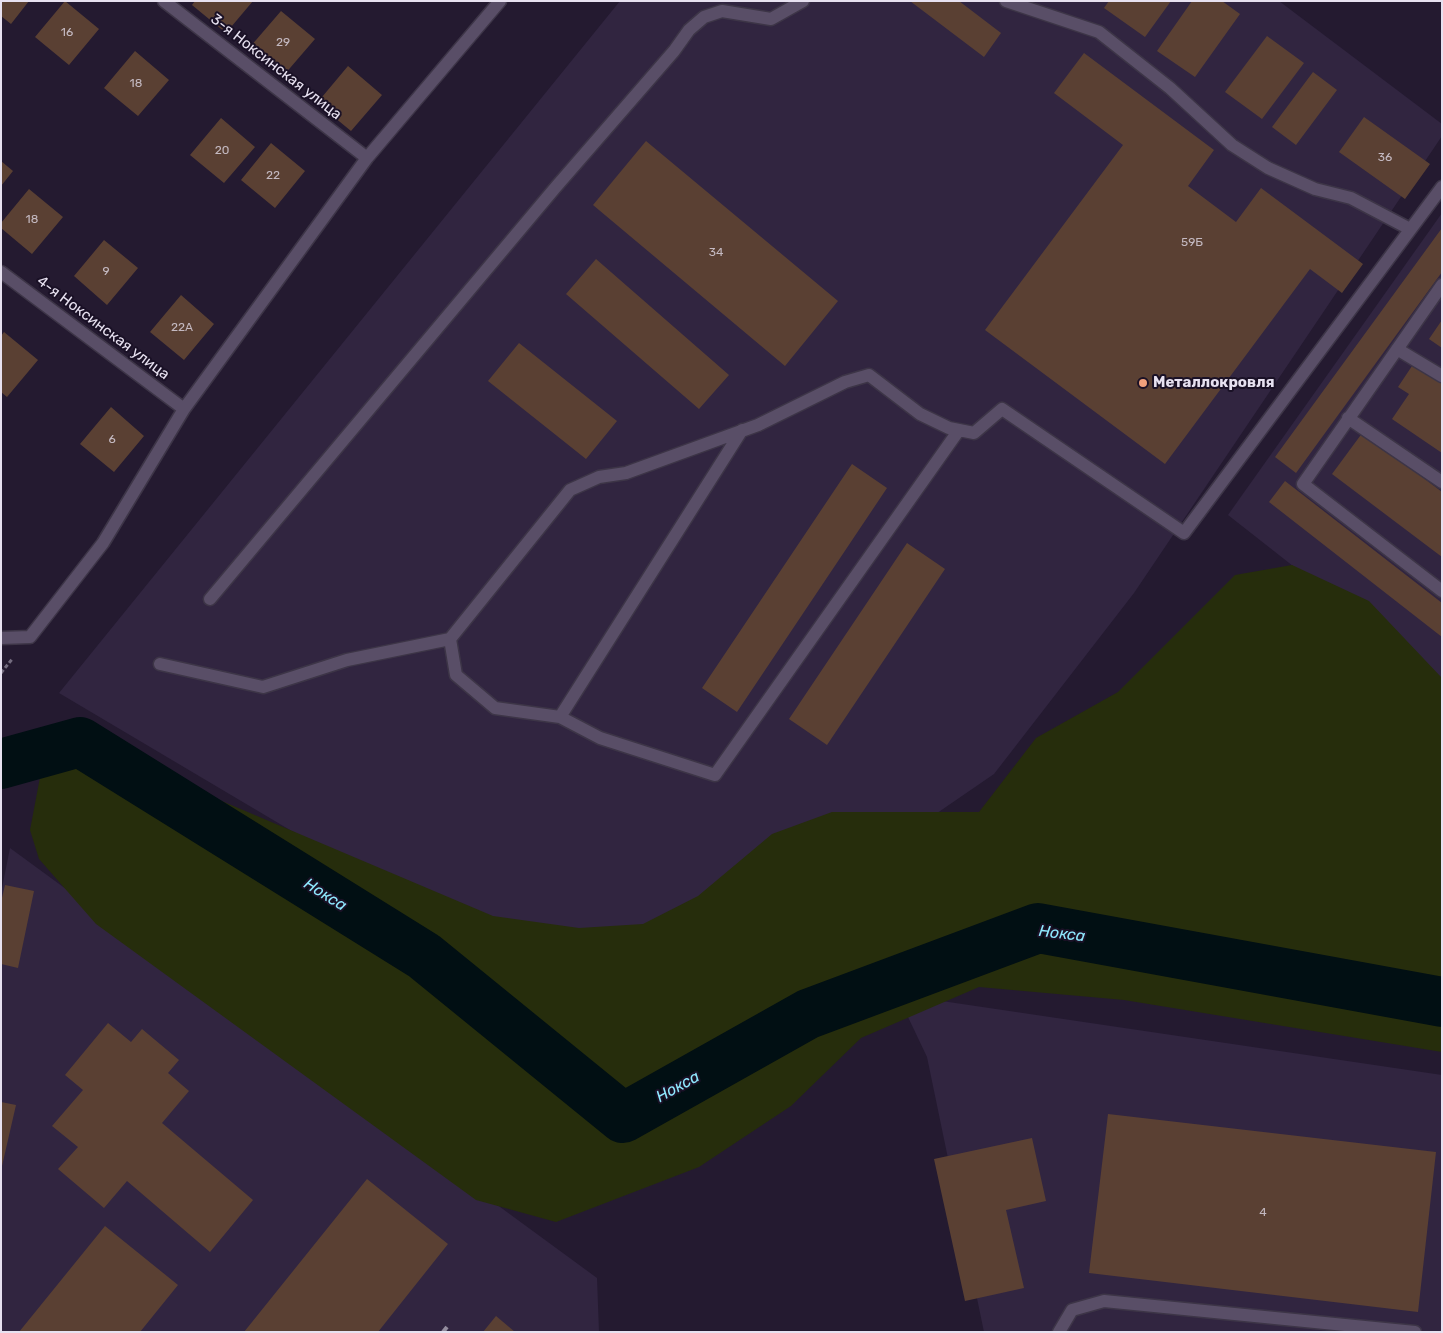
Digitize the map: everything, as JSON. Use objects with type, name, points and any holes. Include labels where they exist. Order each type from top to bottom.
[{"type":"street","name":"3-я Ноксинская улица","points":[[164,1],[367,158]]},
{"type":"street","points":[[1,638],[30,637],[102,543],[184,409],[367,158],[500,1]]},
{"type":"street","points":[[210,599],[548,196],[674,51],[689,30],[704,17],[722,11],[771,19],[803,1]]},
{"type":"street","points":[[1006,1],[1098,32],[1170,88],[1232,145],[1268,168],[1315,190],[1351,198],[1410,229]]},
{"type":"street","points":[[160,664],[263,687],[347,660],[450,639],[570,490],[599,477],[626,473],[742,430],[845,382],[869,375],[920,414],[949,428],[974,433],[1002,409],[1184,533],[1442,187]]},
{"type":"street","name":"4-я Ноксинская улица","points":[[1,272],[184,409]]},
{"type":"street","points":[[1442,285],[1303,484],[1442,591]]},
{"type":"street","points":[[1397,349],[1442,376]]},
{"type":"street","points":[[1348,418],[1442,482]]},
{"type":"street","points":[[560,717],[742,430]]},
{"type":"street","points":[[450,639],[456,675],[495,708],[560,717],[600,738],[715,775],[959,430]]},
{"type":"street","points":[[1059,1332],[1072,1310],[1104,1301],[1415,1332]]},
{"type":"shaded area","points":[[620,1],[1279,1],[1442,124],[1442,136],[1134,593],[994,774],[624,1028],[59,693]]},
{"type":"shaded area","points":[[1442,213],[1442,683],[1228,515]]},
{"type":"shaded area","points":[[10,848],[597,1278],[599,1332],[1,1332],[1,893]]},
{"type":"shaded area","points":[[935,1000],[1442,1075],[1442,1332],[984,1332],[927,1057],[908,1017]]},
{"type":"green space","points":[[1292,565],[1369,601],[1442,678],[1442,1052],[1124,1000],[979,987],[861,1038],[791,1106],[699,1167],[556,1222],[476,1200],[96,924],[39,859],[30,830],[41,772],[86,760],[138,784],[217,799],[493,916],[579,928],[643,924],[698,896],[772,834],[832,812],[979,812],[1036,738],[1118,692],[1235,575]]},
{"type":"building","points":[[1,1],[29,1],[11,24],[1,16]]},
{"type":"building","points":[[65,1],[99,29],[69,65],[35,37]]},
{"type":"building","points":[[195,1],[253,1],[226,33],[192,5]]},
{"type":"building","points":[[910,1],[959,1],[1001,33],[984,57]]},
{"type":"building","points":[[1109,1],[1171,1],[1145,37],[1104,8]]},
{"type":"building","points":[[1192,1],[1222,1],[1240,14],[1195,77],[1157,51]]},
{"type":"building","points":[[281,11],[315,39],[284,75],[250,47]]},
{"type":"building","points":[[1267,36],[1304,63],[1262,119],[1225,92]]},
{"type":"building","points":[[135,51],[169,80],[138,116],[104,88]]},
{"type":"building","points":[[1084,53],[1214,150],[1188,186],[1236,222],[1261,188],[1363,264],[1342,293],[1310,269],[1165,464],[985,330],[1123,145],[1054,93]]},
{"type":"building","points":[[348,66],[382,95],[351,131],[317,103]]},
{"type":"building","points":[[1313,72],[1337,90],[1296,145],[1272,127]]},
{"type":"building","points":[[1364,117],[1430,164],[1405,199],[1339,152]]},
{"type":"building","points":[[221,118],[255,147],[224,183],[190,155]]},
{"type":"building","points":[[646,141],[838,301],[785,366],[593,205]]},
{"type":"building","points":[[271,143],[305,171],[275,208],[241,180]]},
{"type":"building","points":[[1,161],[13,171],[1,186]]},
{"type":"building","points":[[29,189],[63,217],[32,254],[1,228],[1,223]]},
{"type":"building","points":[[1442,228],[1442,272],[1296,473],[1275,457]]},
{"type":"building","points":[[104,240],[138,268],[107,305],[74,276]]},
{"type":"building","points":[[596,259],[729,375],[699,409],[566,294]]},
{"type":"building","points":[[181,295],[214,324],[184,360],[150,332]]},
{"type":"building","points":[[1442,320],[1442,348],[1429,339]]},
{"type":"building","points":[[4,332],[38,360],[7,397],[1,392],[1,336]]},
{"type":"building","points":[[519,343],[617,421],[586,459],[488,381]]},
{"type":"building","points":[[1416,360],[1442,378],[1442,453],[1392,419],[1409,394],[1398,387]]},
{"type":"building","points":[[111,407],[144,436],[114,472],[80,444]]},
{"type":"building","points":[[1363,432],[1442,492],[1442,557],[1332,474]]},
{"type":"building","points":[[852,464],[887,488],[737,712],[702,688]]},
{"type":"building","points":[[1285,481],[1442,603],[1442,637],[1269,502]]},
{"type":"building","points":[[907,543],[945,569],[827,745],[789,719]]},
{"type":"building","points":[[5,885],[34,891],[18,968],[1,964],[1,902]]},
{"type":"building","points":[[108,1023],[131,1042],[142,1029],[179,1060],[168,1073],[189,1091],[162,1123],[253,1200],[210,1252],[127,1181],[104,1208],[58,1169],[78,1147],[52,1126],[83,1090],[65,1075]]},
{"type":"building","points":[[1,1102],[16,1105],[2,1166],[1,1166]]},
{"type":"building","points":[[1108,1114],[1436,1152],[1418,1312],[1089,1273]]},
{"type":"building","points":[[1032,1138],[1046,1201],[1006,1210],[1024,1288],[965,1301],[934,1159]]},
{"type":"building","points":[[367,1179],[448,1244],[378,1332],[244,1332]]},
{"type":"building","points":[[105,1226],[178,1285],[140,1332],[19,1332]]},
{"type":"building","points":[[496,1316],[515,1332],[483,1332]]},
{"type":"waterway","name":"Нокса","points":[[1,764],[80,742],[424,956],[623,1118],[808,1014],[1038,928],[1442,1002]]},
{"type":"railway","points":[[443,1332],[447,1327]]},
{"type":"place","name":"Металлокровля","points":[[1143,383]]}]
